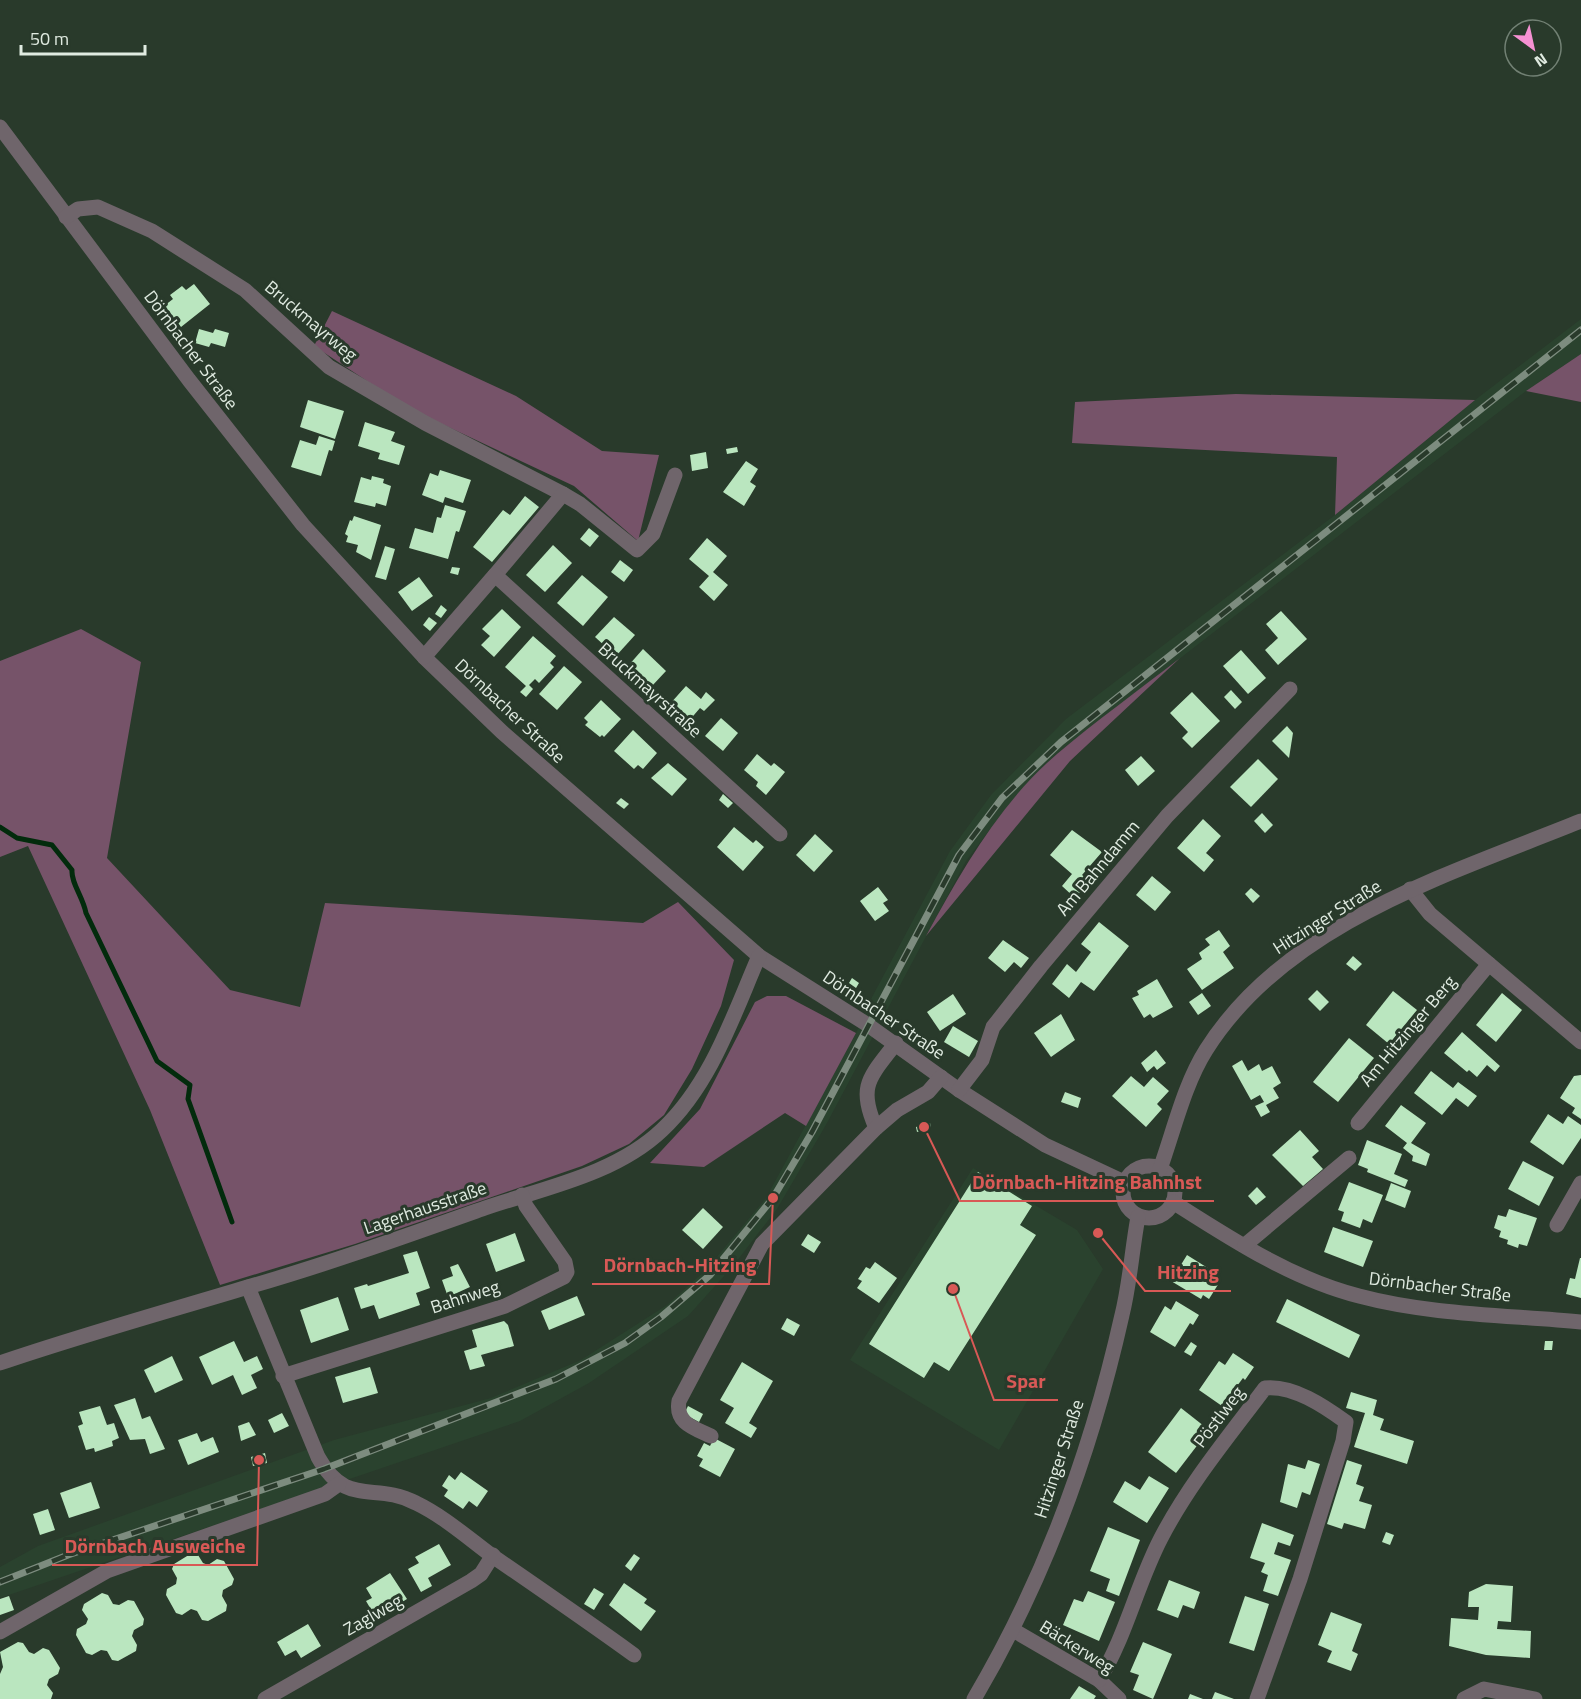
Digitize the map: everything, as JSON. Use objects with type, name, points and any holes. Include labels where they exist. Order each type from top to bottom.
[{"type":"street","name":"Dörnbacher Straße","points":[[0,127],[254,466],[344,571],[424,657],[535,762],[759,956],[896,1043],[959,1090],[1046,1145],[1124,1182]]},
{"type":"street","name":"Bruckmayrweg","points":[[66,217],[78,208],[98,207],[152,231],[244,290],[329,367],[425,423],[563,494]]},
{"type":"street","points":[[424,657],[563,494],[580,504],[637,550],[653,534],[675,475]]},
{"type":"street","name":"Bruckmayrstraße","points":[[495,575],[780,834]]},
{"type":"street","name":"Am Bahndamm","points":[[959,1090],[982,1060],[993,1028],[1070,931],[1167,816],[1290,689]]},
{"type":"street","name":"Hitzinger Straße","points":[[1160,1168],[1205,1052],[1226,1022],[1249,996],[1285,965],[1361,914],[1410,889],[1581,821]]},
{"type":"street","points":[[1410,889],[1430,914],[1581,1042]]},
{"type":"street","name":"Lagerhausstraße","points":[[0,1364],[102,1329],[248,1287],[611,1163],[649,1142],[673,1120],[697,1088],[759,956]]},
{"type":"street","name":"Am Hitzinger Berg","points":[[1358,1123],[1489,964]]},
{"type":"street","points":[[876,1128],[866,1105],[866,1093],[875,1071],[896,1043]]},
{"type":"street","points":[[711,1436],[681,1419],[677,1412],[679,1401],[756,1253],[771,1233],[876,1128],[897,1110],[923,1096],[941,1077]]},
{"type":"street","points":[[1245,1245],[1348,1158]]},
{"type":"street","points":[[1148,1166],[1160,1168],[1167,1173],[1174,1186],[1173,1202],[1169,1209],[1155,1218],[1138,1217],[1128,1210],[1123,1199],[1124,1182],[1137,1169],[1148,1166]]},
{"type":"street","points":[[1557,1225],[1581,1183]]},
{"type":"street","name":"Bahnweg","points":[[283,1376],[505,1306],[564,1277],[567,1272],[565,1262],[526,1206],[522,1195]]},
{"type":"street","name":"Dörnbacher Straße","points":[[1173,1202],[1301,1275],[1359,1296],[1400,1305],[1581,1322]]},
{"type":"street","name":"Hitzinger Straße","points":[[974,1699],[1013,1630],[1034,1585],[1082,1458],[1122,1315],[1138,1217]]},
{"type":"street","points":[[248,1287],[283,1376],[318,1457],[328,1474],[350,1490],[393,1494],[432,1511],[634,1655]]},
{"type":"street","name":"Pöstlweg","points":[[1099,1680],[1115,1649],[1160,1539],[1177,1510],[1265,1388],[1280,1386],[1329,1410],[1346,1422],[1343,1442],[1300,1579],[1257,1699]]},
{"type":"street","points":[[0,1632],[107,1571],[325,1494],[339,1484]]},
{"type":"street","name":"Zaglweg","points":[[265,1699],[471,1581],[481,1574],[493,1556]]},
{"type":"street","name":"Bäckerweg","points":[[1013,1630],[1099,1680],[1119,1699]]},
{"type":"street","points":[[1464,1699],[1484,1689],[1535,1699]]},
{"type":"shaded area","points":[[332,311],[516,396],[602,451],[659,455],[638,541],[574,486],[408,408],[314,346]]},
{"type":"shaded area","points":[[1581,319],[1581,354],[1526,391],[1055,755],[1007,807],[966,861],[827,1123],[777,1209],[733,1266],[688,1316],[589,1383],[520,1421],[0,1598],[0,1567],[38,1546],[334,1440],[491,1398],[581,1360],[667,1305],[706,1270],[766,1198],[856,1033],[871,999],[950,851],[991,795],[1066,719],[1335,515],[1475,400]]},
{"type":"shaded area","points":[[1581,354],[1581,402],[1526,391]]},
{"type":"shaded area","points":[[1236,394],[1475,400],[1335,515],[1337,457],[1072,443],[1075,402]]},
{"type":"shaded area","points":[[81,629],[141,662],[107,858],[230,990],[300,1007],[325,903],[643,923],[678,902],[734,960],[721,1006],[692,1069],[664,1115],[629,1144],[582,1166],[355,1244],[220,1285],[150,1110],[28,846],[0,857],[0,661]]},
{"type":"shaded area","points":[[1180,658],[1070,761],[926,936],[983,839],[1036,773]]},
{"type":"shaded area","points":[[767,996],[786,996],[856,1033],[806,1126],[785,1113],[704,1167],[650,1163],[700,1109],[755,1002]]},
{"type":"shaded area","points":[[973,1168],[1077,1230],[1103,1269],[999,1450],[850,1360]]},
{"type":"building","points":[[194,284],[210,304],[181,327],[164,306],[173,299],[170,295],[182,286],[186,290]]},
{"type":"building","points":[[199,329],[213,333],[215,329],[229,333],[225,347],[211,343],[209,347],[195,343]]},
{"type":"building","points":[[308,400],[344,411],[335,439],[300,427]]},
{"type":"building","points":[[365,422],[395,432],[391,441],[405,446],[399,465],[378,459],[380,453],[358,446]]},
{"type":"building","points":[[319,436],[335,441],[332,451],[329,450],[321,476],[291,467],[300,440],[316,445]]},
{"type":"building","points":[[737,447],[738,452],[727,454],[726,449]]},
{"type":"building","points":[[706,452],[708,468],[692,471],[690,455]]},
{"type":"building","points":[[746,461],[758,469],[750,482],[756,486],[744,506],[723,492]]},
{"type":"building","points":[[440,470],[471,480],[463,503],[445,497],[443,503],[422,495],[430,473],[438,476]]},
{"type":"building","points":[[372,476],[384,479],[383,483],[391,486],[386,506],[376,503],[375,507],[354,502],[361,477],[371,480]]},
{"type":"building","points":[[525,496],[539,507],[492,562],[473,547],[503,510],[510,515]]},
{"type":"building","points":[[445,505],[466,511],[459,532],[456,531],[448,559],[409,548],[415,528],[433,533],[437,517],[441,518]]},
{"type":"building","points":[[354,516],[381,525],[371,560],[356,552],[358,545],[346,542],[348,536],[345,534]]},
{"type":"building","points":[[589,528],[599,536],[590,547],[580,539]]},
{"type":"building","points":[[707,538],[727,556],[713,572],[728,585],[714,601],[699,587],[709,576],[689,559]]},
{"type":"building","points":[[553,545],[572,563],[545,592],[526,575]]},
{"type":"building","points":[[385,546],[395,549],[386,580],[375,577]]},
{"type":"building","points":[[620,560],[633,570],[624,582],[611,572]]},
{"type":"building","points":[[452,567],[460,568],[458,575],[450,573]]},
{"type":"building","points":[[582,575],[608,597],[583,626],[557,603]]},
{"type":"building","points":[[419,577],[433,596],[412,611],[398,592]]},
{"type":"building","points":[[441,605],[447,610],[441,618],[435,614]]},
{"type":"building","points":[[502,609],[521,627],[494,657],[481,645],[490,636],[482,629]]},
{"type":"building","points":[[1281,611],[1307,639],[1278,665],[1265,650],[1278,638],[1266,624]]},
{"type":"building","points":[[429,617],[437,623],[430,631],[423,625]]},
{"type":"building","points":[[614,617],[635,635],[616,656],[595,637]]},
{"type":"building","points":[[533,636],[556,656],[550,663],[554,667],[539,683],[535,679],[529,685],[533,689],[526,697],[520,692],[526,686],[505,667]]},
{"type":"building","points":[[643,649],[666,671],[651,687],[628,666]]},
{"type":"building","points":[[1241,650],[1266,678],[1248,694],[1223,666]]},
{"type":"building","points":[[564,666],[582,682],[557,710],[539,694]]},
{"type":"building","points":[[686,686],[701,699],[706,692],[715,700],[704,711],[700,708],[688,722],[669,705]]},
{"type":"building","points":[[1231,690],[1242,702],[1235,709],[1224,697]]},
{"type":"building","points":[[1192,692],[1220,721],[1192,748],[1182,738],[1188,732],[1170,713]]},
{"type":"building","points":[[601,700],[621,719],[604,737],[602,735],[600,737],[585,725],[588,722],[584,718]]},
{"type":"building","points":[[721,718],[738,733],[723,751],[705,736]]},
{"type":"building","points":[[1287,726],[1293,733],[1289,758],[1272,741]]},
{"type":"building","points":[[633,730],[657,753],[643,769],[638,765],[634,769],[614,751]]},
{"type":"building","points":[[757,754],[771,766],[774,763],[785,772],[766,795],[756,786],[758,782],[744,770]]},
{"type":"building","points":[[1141,756],[1155,771],[1138,786],[1125,770]]},
{"type":"building","points":[[1258,759],[1278,779],[1251,807],[1230,787]]},
{"type":"building","points":[[668,763],[687,779],[672,796],[651,778]]},
{"type":"building","points":[[723,794],[733,803],[728,808],[719,800]]},
{"type":"building","points":[[621,798],[629,804],[624,809],[616,803]]},
{"type":"building","points":[[1262,813],[1273,825],[1265,833],[1254,821]]},
{"type":"building","points":[[1203,819],[1221,836],[1206,853],[1214,860],[1204,872],[1177,848]]},
{"type":"building","points":[[734,827],[753,843],[756,840],[764,847],[743,871],[717,847]]},
{"type":"building","points":[[1072,830],[1102,852],[1082,875],[1090,881],[1075,898],[1062,886],[1072,874],[1050,855]]},
{"type":"building","points":[[815,834],[833,851],[814,872],[796,855]]},
{"type":"building","points":[[1152,876],[1171,892],[1155,911],[1136,895]]},
{"type":"building","points":[[878,887],[888,900],[883,903],[889,911],[875,921],[860,901]]},
{"type":"building","points":[[1251,888],[1260,896],[1253,903],[1245,894]]},
{"type":"building","points":[[1099,922],[1129,946],[1094,991],[1081,982],[1069,998],[1052,984],[1067,964],[1076,972],[1091,952],[1081,944]]},
{"type":"building","points":[[1219,930],[1230,946],[1223,952],[1234,968],[1202,990],[1187,969],[1202,959],[1199,953],[1210,945],[1205,939]]},
{"type":"building","points":[[1003,940],[1029,958],[1021,968],[1014,962],[1005,972],[988,958]]},
{"type":"building","points":[[1353,956],[1362,964],[1355,971],[1346,964]]},
{"type":"building","points":[[852,978],[859,983],[856,988],[849,983]]},
{"type":"building","points":[[1157,979],[1173,1007],[1153,1018],[1150,1014],[1144,1018],[1132,998],[1139,995],[1137,991]]},
{"type":"building","points":[[1317,990],[1329,1002],[1320,1011],[1308,999]]},
{"type":"building","points":[[1393,991],[1417,1010],[1389,1044],[1366,1025]]},
{"type":"building","points":[[1202,993],[1211,1006],[1198,1015],[1189,1002]]},
{"type":"building","points":[[1502,993],[1522,1010],[1496,1042],[1476,1025]]},
{"type":"building","points":[[953,994],[966,1014],[940,1031],[927,1012]]},
{"type":"building","points":[[1061,1014],[1075,1040],[1051,1057],[1034,1033]]},
{"type":"building","points":[[953,1026],[978,1041],[969,1057],[944,1042]]},
{"type":"building","points":[[1462,1032],[1500,1066],[1495,1072],[1487,1065],[1477,1077],[1469,1070],[1467,1072],[1444,1053]]},
{"type":"building","points":[[1349,1038],[1374,1058],[1338,1102],[1313,1082]]},
{"type":"building","points":[[1156,1050],[1166,1063],[1157,1070],[1154,1066],[1147,1072],[1141,1063]]},
{"type":"building","points":[[1242,1060],[1248,1071],[1259,1064],[1262,1071],[1272,1066],[1281,1083],[1273,1088],[1279,1098],[1266,1105],[1270,1112],[1261,1117],[1255,1106],[1264,1102],[1260,1095],[1251,1100],[1232,1066]]},
{"type":"building","points":[[1431,1071],[1453,1088],[1458,1082],[1477,1096],[1468,1107],[1456,1098],[1442,1115],[1414,1093]]},
{"type":"building","points":[[1581,1075],[1581,1119],[1572,1113],[1575,1108],[1560,1098],[1574,1076]]},
{"type":"building","points":[[1131,1076],[1144,1087],[1153,1077],[1169,1091],[1157,1104],[1162,1109],[1146,1127],[1112,1096]]},
{"type":"building","points":[[1065,1092],[1081,1098],[1078,1108],[1061,1102]]},
{"type":"building","points":[[1401,1105],[1426,1123],[1411,1143],[1430,1154],[1426,1166],[1412,1161],[1413,1156],[1403,1148],[1407,1143],[1385,1126]]},
{"type":"building","points":[[1548,1114],[1563,1124],[1568,1116],[1581,1125],[1581,1138],[1563,1165],[1530,1142]]},
{"type":"building","points":[[930,1123],[931,1127],[917,1132],[916,1127]]},
{"type":"building","points":[[1300,1130],[1319,1151],[1312,1157],[1323,1169],[1303,1186],[1272,1155]]},
{"type":"building","points":[[1367,1140],[1402,1154],[1394,1174],[1408,1180],[1405,1187],[1367,1172],[1368,1169],[1358,1165]]},
{"type":"building","points":[[1523,1161],[1554,1177],[1539,1206],[1508,1189]]},
{"type":"building","points":[[978,1172],[1032,1206],[1020,1225],[1036,1235],[949,1371],[934,1362],[924,1378],[869,1344]]},
{"type":"building","points":[[1349,1182],[1383,1195],[1372,1223],[1363,1219],[1360,1228],[1341,1221],[1344,1212],[1338,1210]]},
{"type":"building","points":[[1391,1183],[1411,1191],[1405,1208],[1385,1200]]},
{"type":"building","points":[[1257,1187],[1266,1197],[1256,1205],[1248,1196]]},
{"type":"building","points":[[703,1208],[723,1227],[703,1249],[682,1230]]},
{"type":"building","points":[[1509,1209],[1537,1218],[1527,1246],[1519,1244],[1518,1248],[1507,1244],[1508,1240],[1499,1237],[1501,1231],[1494,1228],[1498,1215],[1506,1217]]},
{"type":"building","points":[[1333,1227],[1373,1241],[1363,1267],[1324,1252]]},
{"type":"building","points":[[515,1233],[525,1261],[496,1272],[486,1244]]},
{"type":"building","points":[[808,1234],[821,1242],[814,1253],[801,1245]]},
{"type":"building","points":[[417,1251],[430,1288],[416,1293],[420,1305],[379,1319],[374,1305],[361,1309],[354,1288],[409,1273],[403,1255]]},
{"type":"building","points":[[1187,1255],[1211,1270],[1207,1276],[1219,1283],[1209,1299],[1203,1295],[1201,1299],[1171,1281]]},
{"type":"building","points":[[1580,1258],[1581,1298],[1566,1294],[1570,1278],[1575,1279]]},
{"type":"building","points":[[875,1262],[897,1278],[879,1303],[857,1288],[862,1281],[858,1279],[866,1267],[870,1269]]},
{"type":"building","points":[[458,1264],[470,1287],[448,1297],[442,1280],[453,1276],[450,1267]]},
{"type":"building","points":[[577,1296],[585,1315],[549,1330],[541,1311]]},
{"type":"building","points":[[338,1297],[349,1330],[311,1343],[300,1310]]},
{"type":"building","points":[[1287,1299],[1360,1335],[1349,1358],[1276,1322]]},
{"type":"building","points":[[1176,1301],[1199,1315],[1193,1325],[1190,1323],[1175,1347],[1150,1332],[1165,1306],[1171,1310]]},
{"type":"building","points":[[787,1318],[800,1325],[794,1336],[781,1329]]},
{"type":"building","points":[[504,1321],[508,1325],[514,1346],[481,1355],[485,1366],[470,1370],[464,1351],[477,1347],[472,1330]]},
{"type":"building","points":[[234,1341],[244,1362],[257,1356],[263,1369],[251,1375],[257,1388],[242,1395],[233,1375],[212,1385],[199,1357]]},
{"type":"building","points":[[1545,1341],[1553,1341],[1552,1350],[1544,1350]]},
{"type":"building","points":[[1191,1342],[1197,1346],[1191,1356],[1184,1352]]},
{"type":"building","points":[[1233,1353],[1254,1367],[1222,1406],[1199,1390],[1219,1361],[1225,1365]]},
{"type":"building","points":[[172,1356],[183,1380],[155,1393],[144,1370]]},
{"type":"building","points":[[742,1362],[773,1381],[749,1423],[757,1428],[751,1438],[725,1423],[734,1408],[720,1400]]},
{"type":"building","points":[[370,1367],[378,1393],[343,1403],[335,1377]]},
{"type":"building","points":[[1351,1392],[1377,1400],[1373,1415],[1384,1419],[1380,1430],[1414,1441],[1407,1464],[1354,1447],[1365,1413],[1346,1408]]},
{"type":"building","points":[[135,1398],[142,1419],[150,1416],[165,1449],[150,1454],[145,1439],[130,1440],[114,1405]]},
{"type":"building","points":[[100,1406],[107,1425],[114,1423],[119,1438],[112,1441],[113,1446],[95,1452],[94,1448],[86,1450],[78,1426],[83,1424],[79,1412]]},
{"type":"building","points":[[688,1406],[703,1414],[699,1422],[684,1414]]},
{"type":"building","points":[[1181,1408],[1209,1430],[1176,1473],[1148,1452]]},
{"type":"building","points":[[282,1413],[289,1426],[274,1433],[268,1420]]},
{"type":"building","points":[[249,1422],[256,1435],[241,1441],[238,1426]]},
{"type":"building","points":[[197,1433],[201,1442],[213,1437],[219,1452],[188,1465],[178,1440]]},
{"type":"building","points":[[714,1438],[735,1449],[720,1477],[699,1466],[703,1459],[697,1456],[704,1443],[710,1446]]},
{"type":"building","points":[[265,1453],[267,1463],[253,1466],[251,1457]]},
{"type":"building","points":[[1308,1460],[1320,1464],[1310,1495],[1302,1492],[1297,1508],[1280,1502],[1288,1464],[1305,1469]]},
{"type":"building","points":[[1347,1460],[1362,1465],[1356,1484],[1364,1487],[1359,1501],[1372,1505],[1365,1529],[1344,1523],[1342,1529],[1327,1524]]},
{"type":"building","points":[[461,1472],[488,1491],[477,1507],[469,1501],[463,1509],[444,1496],[448,1490],[442,1486],[449,1475],[455,1480]]},
{"type":"building","points":[[1149,1476],[1169,1488],[1147,1523],[1113,1502],[1125,1481],[1140,1490]]},
{"type":"building","points":[[91,1482],[100,1508],[69,1518],[60,1493]]},
{"type":"building","points":[[48,1509],[55,1530],[40,1535],[33,1514]]},
{"type":"building","points":[[1262,1523],[1294,1535],[1290,1546],[1278,1542],[1274,1554],[1291,1560],[1278,1596],[1263,1591],[1268,1575],[1261,1572],[1265,1563],[1250,1558]]},
{"type":"building","points":[[1108,1527],[1140,1540],[1119,1596],[1106,1591],[1110,1579],[1090,1571]]},
{"type":"building","points":[[1386,1532],[1394,1535],[1390,1545],[1382,1542]]},
{"type":"building","points":[[439,1544],[451,1565],[428,1578],[432,1586],[421,1592],[408,1569],[419,1563],[415,1557]]},
{"type":"building","points":[[192,1553],[198,1555],[203,1563],[208,1565],[217,1559],[224,1561],[234,1579],[232,1585],[223,1590],[222,1596],[227,1605],[226,1611],[208,1621],[202,1620],[197,1611],[191,1609],[182,1615],[176,1613],[166,1595],[167,1589],[176,1584],[177,1578],[172,1569],[174,1564]]},
{"type":"building","points":[[634,1554],[640,1558],[631,1571],[625,1566]]},
{"type":"building","points":[[390,1573],[407,1599],[376,1618],[366,1601],[372,1598],[366,1588]]},
{"type":"building","points":[[1169,1580],[1200,1592],[1194,1609],[1183,1605],[1178,1618],[1157,1610]]},
{"type":"building","points":[[624,1583],[647,1599],[644,1603],[656,1611],[641,1631],[609,1605]]},
{"type":"building","points":[[1486,1584],[1513,1586],[1511,1622],[1498,1621],[1497,1629],[1531,1631],[1530,1658],[1486,1655],[1449,1646],[1451,1618],[1478,1620],[1479,1607],[1468,1607],[1469,1592]]},
{"type":"building","points":[[594,1588],[604,1594],[594,1610],[584,1604]]},
{"type":"building","points":[[1088,1591],[1115,1602],[1099,1641],[1063,1625],[1074,1599],[1083,1602]]},
{"type":"building","points":[[102,1593],[108,1595],[113,1604],[119,1605],[128,1600],[134,1601],[144,1619],[143,1625],[134,1630],[132,1636],[137,1645],[136,1651],[118,1661],[112,1660],[107,1651],[101,1650],[92,1655],[86,1653],[76,1635],[77,1629],[86,1624],[88,1619],[82,1610],[84,1604]]},
{"type":"building","points":[[9,1596],[14,1610],[0,1615],[0,1599]]},
{"type":"building","points":[[1245,1596],[1269,1604],[1254,1651],[1229,1643]]},
{"type":"building","points":[[1331,1612],[1362,1624],[1352,1651],[1358,1654],[1351,1671],[1327,1662],[1332,1651],[1318,1645]]},
{"type":"building","points":[[308,1624],[321,1646],[301,1658],[296,1650],[285,1656],[277,1642]]},
{"type":"building","points":[[18,1642],[23,1643],[29,1652],[34,1654],[43,1648],[49,1650],[60,1668],[58,1674],[49,1679],[47,1685],[53,1693],[51,1699],[0,1699],[0,1674],[3,1667],[0,1652]]},
{"type":"building","points":[[1143,1642],[1172,1654],[1153,1699],[1133,1690],[1139,1675],[1130,1672]]},
{"type":"building","points":[[1079,1686],[1096,1696],[1094,1699],[1070,1699]]},
{"type":"building","points":[[1215,1692],[1234,1699],[1212,1699]]},
{"type":"building","points":[[1190,1694],[1203,1699],[1188,1699]]},
{"type":"waterway","points":[[0,827],[17,838],[52,845],[72,870],[73,880],[86,913],[157,1061],[190,1085],[188,1099],[232,1222]]},
{"type":"railway","points":[[0,1582],[68,1555],[324,1469],[556,1379],[625,1343],[661,1317],[710,1275],[773,1198],[812,1132],[959,855],[1002,798],[1061,742],[1581,330]]},
{"type":"place","name":"Dörnbach-Hitzing Bahnhst","points":[[924,1127]]},
{"type":"place","name":"Dörnbach-Hitzing","points":[[773,1198]]},
{"type":"place","name":"Hitzing","points":[[1098,1233]]},
{"type":"place","name":"Spar","points":[[953,1289]]},
{"type":"place","name":"Dörnbach Ausweiche","points":[[259,1460]]}]
